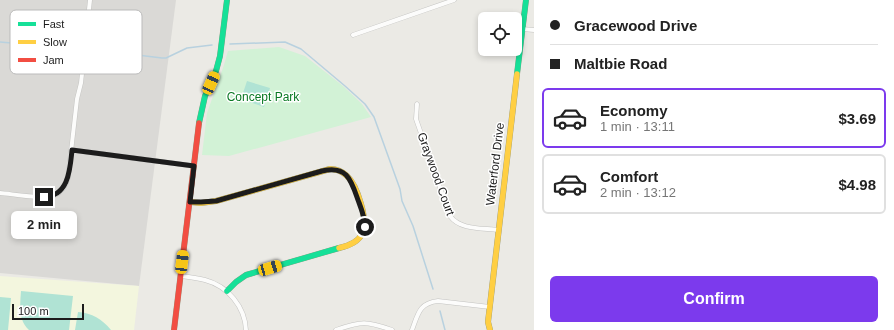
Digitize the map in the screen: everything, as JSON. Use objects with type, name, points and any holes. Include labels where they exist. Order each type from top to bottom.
[{"type":"street","points":[[89,10],[90,0]]},
{"type":"street","points":[[174,330],[202,104],[216,71],[220,56],[227,0]]},
{"type":"street","points":[[353,34],[454,0]]},
{"type":"street","name":"Waterford Drive","points":[[522,29],[526,0]]},
{"type":"street","points":[[522,29],[534,30]]},
{"type":"street","name":"Waterford Drive","points":[[490,330],[488,322],[519,56]]},
{"type":"street","points":[[0,193],[50,197],[62,190],[67,180],[82,74]]},
{"type":"street","name":"Graywood Court","points":[[417,104],[416,119],[450,216],[455,222],[464,226],[498,230]]},
{"type":"street","points":[[72,150],[194,166]]},
{"type":"street","points":[[190,202],[216,201],[330,169],[343,172],[352,184],[365,223],[364,231],[359,240],[347,246],[246,275],[236,282],[227,292]]},
{"type":"street","points":[[181,276],[206,280],[218,285],[227,292],[236,301],[241,311],[246,330]]},
{"type":"street","points":[[412,330],[421,309],[432,301],[490,307]]},
{"type":"street","points":[[336,330],[362,323],[376,324],[392,330]]},
{"type":"shaded area","points":[[0,0],[176,0],[139,286],[0,273]]},
{"type":"shaded area","points":[[0,276],[139,286],[134,330],[0,330]]},
{"type":"green space","name":"Concept Park","points":[[279,47],[305,56],[343,86],[362,104],[371,117],[229,156],[202,155],[207,113],[228,51]]},
{"type":"green space","points":[[247,81],[270,88],[264,107],[241,99]]},
{"type":"green space","points":[[21,291],[73,296],[69,330],[29,330],[25,326],[21,317]]},
{"type":"green space","points":[[0,297],[11,298],[8,330],[0,330]]},
{"type":"green space","points":[[78,312],[96,317],[111,330],[75,330]]},
{"type":"waterway","points":[[0,42],[10,43]]},
{"type":"waterway","points":[[230,44],[285,42],[301,49],[365,104],[374,117],[400,189],[402,201],[413,226],[433,289]]},
{"type":"waterway","points":[[142,56],[166,58],[187,48],[212,45]]},
{"type":"waterway","points":[[440,311],[445,330]]},
{"type":"traffic: fast","points":[[199,123],[205,96],[216,71],[220,56],[227,0]]},
{"type":"traffic: fast","points":[[517,74],[526,0]]},
{"type":"traffic: fast","points":[[227,291],[246,275],[339,248]]},
{"type":"traffic: slow","points":[[490,330],[488,322],[517,74]]},
{"type":"traffic: slow","points":[[190,202],[201,203],[216,201],[330,169],[337,170],[347,176],[355,187],[361,204],[364,221],[364,228],[358,239],[349,245],[339,248]]},
{"type":"traffic: jam","points":[[174,330],[199,123]]},
{"type":"route","points":[[44,197],[50,197],[59,193],[65,185],[68,178],[72,150],[194,166],[190,202],[216,201],[322,171],[334,169],[343,172],[350,180],[364,217],[365,227]]}]
